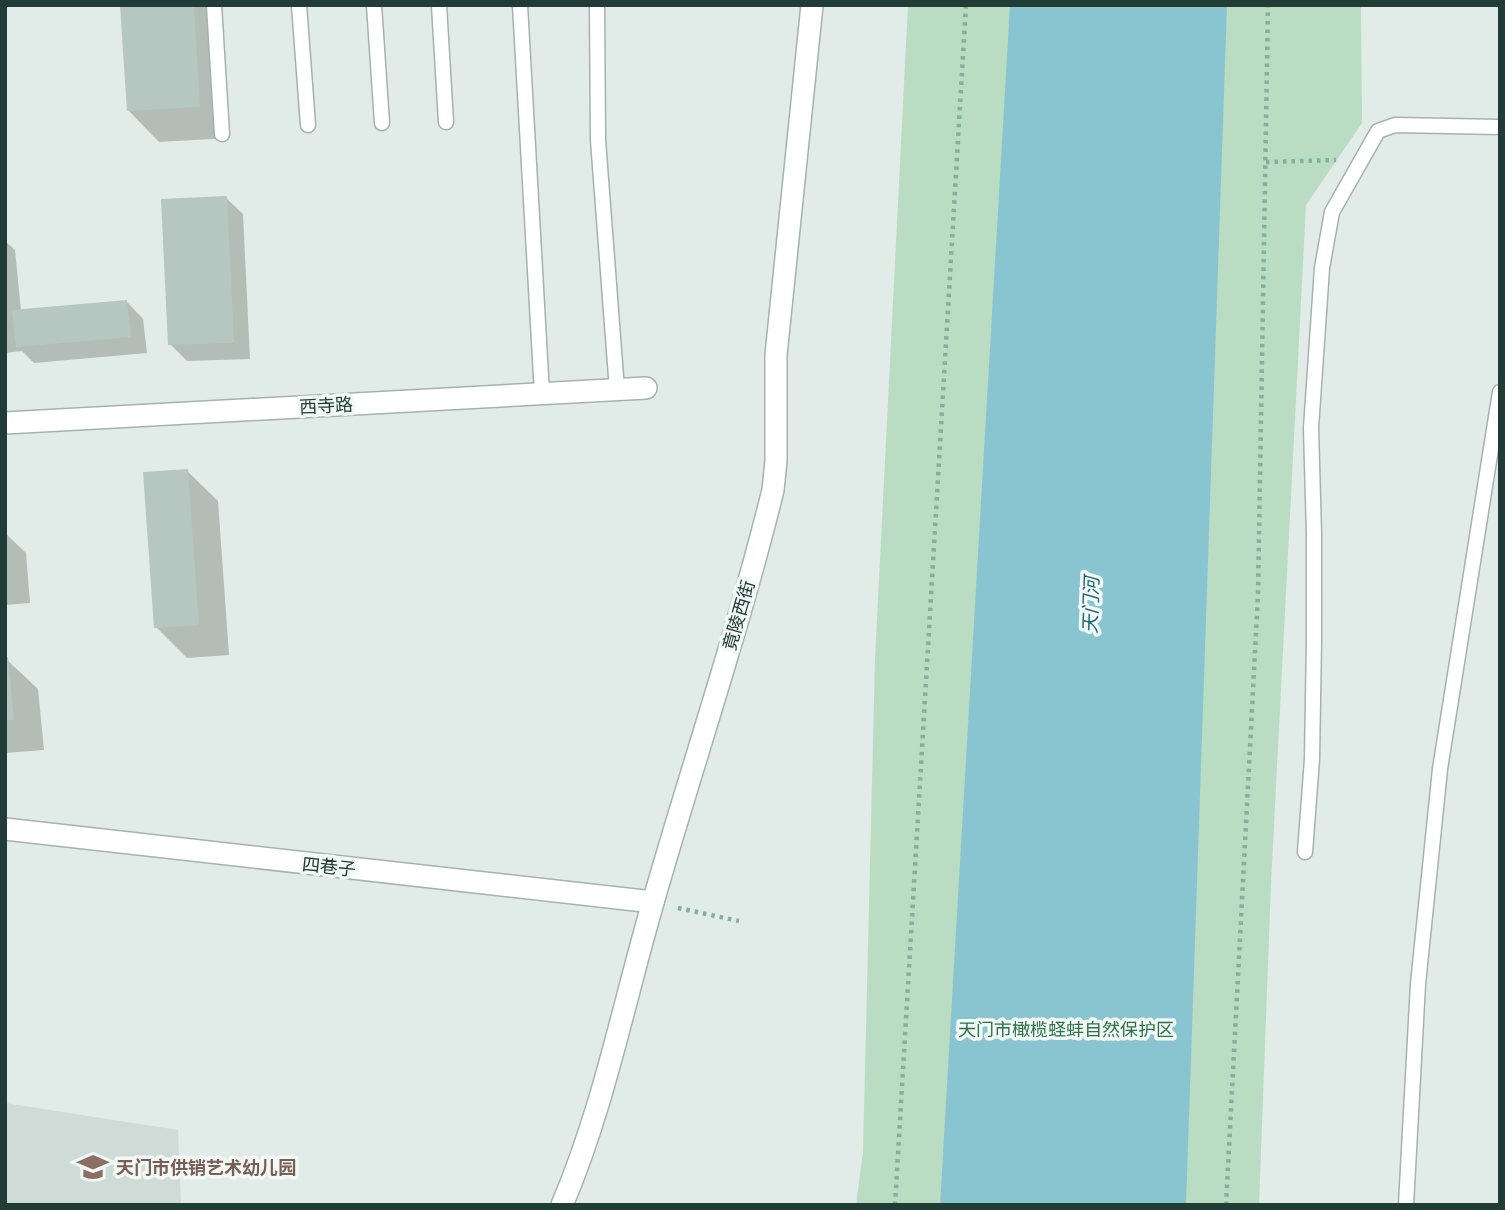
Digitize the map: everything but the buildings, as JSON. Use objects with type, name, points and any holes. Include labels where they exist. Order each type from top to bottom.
[{"type":"street","name":"竟陵西街","points":[[562,1205],[582,1159],[595,1117],[653,902],[773,490],[776,461],[776,355],[812,5]]},
{"type":"street","name":"西寺路","points":[[5,423],[646,388]]},
{"type":"street","name":"四巷子","points":[[5,829],[653,902]]},
{"type":"lane","points":[[214,5],[222,134]]},
{"type":"lane","points":[[299,5],[308,125]]},
{"type":"lane","points":[[374,5],[382,123]]},
{"type":"lane","points":[[439,5],[446,122]]},
{"type":"lane","points":[[520,5],[542,394]]},
{"type":"lane","points":[[597,5],[598,140],[617,390]]},
{"type":"lane","points":[[1305,852],[1313,667],[1314,534],[1311,428],[1322,268],[1332,212],[1378,131],[1395,125],[1500,127]]},
{"type":"lane","points":[[1406,1205],[1418,984],[1440,769],[1500,392]]},
{"type":"path","points":[[895,1205],[966,5]]},
{"type":"path","points":[[1226,1205],[1258,594],[1268,5]]},
{"type":"path","points":[[1266,162],[1362,160]]},
{"type":"path","points":[[653,902],[739,921]]},
{"type":"shaded area","name":"天门市供销艺术幼儿园","points":[[5,1103],[178,1130],[181,1205],[5,1205]]},
{"type":"green space","name":"天门市橄榄蛏蚌自然保护区","points":[[908,5],[1361,5],[1362,123],[1306,205],[1271,883],[1259,1205],[856,1205],[863,1152],[875,659]]},
{"type":"water","name":"天门市橄榄蛏蚌自然保护区","points":[[1010,5],[1227,5],[1186,1205],[940,1205]]},
{"type":"place","name":"天门市供销艺术幼儿园","points":[[93,1167]]},
{"type":"water label","name":"天门河","points":[[1090,605]]}]
